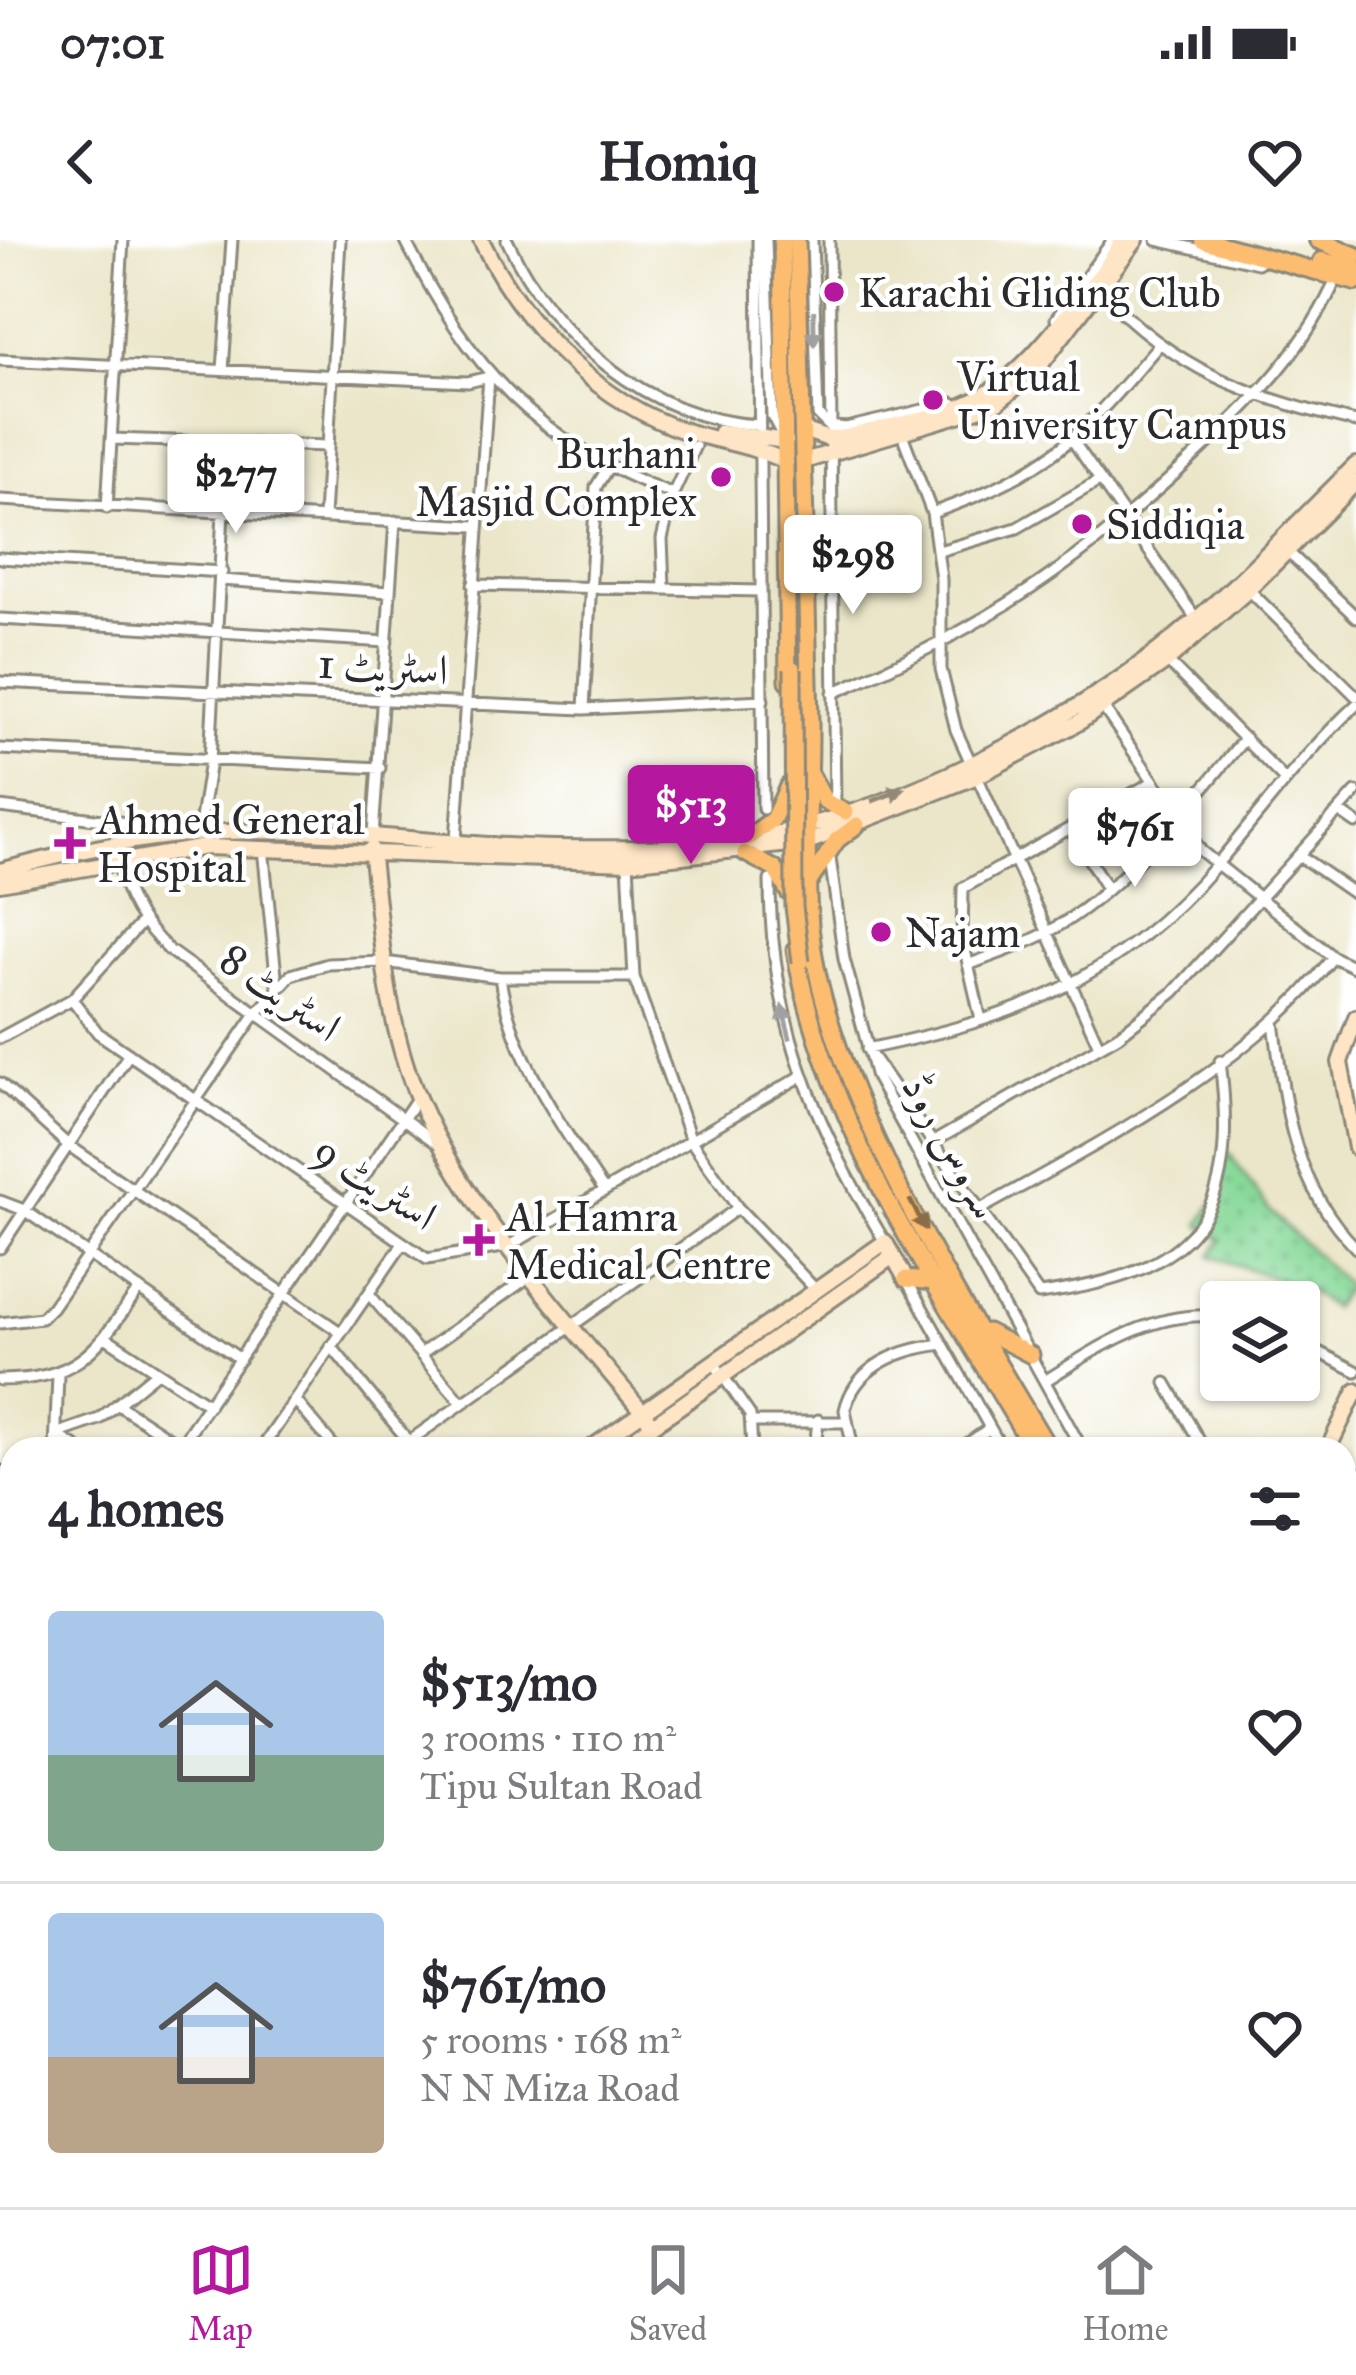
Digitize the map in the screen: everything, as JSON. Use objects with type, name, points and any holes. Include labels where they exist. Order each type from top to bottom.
[{"type":"highway","points":[[1203,240],[1356,269]]},
{"type":"highway","points":[[1319,240],[1356,252]]},
{"type":"highway","points":[[1253,246],[1274,266]]},
{"type":"highway","points":[[1253,246],[1356,286]]},
{"type":"main road","points":[[486,240],[531,308],[599,375],[686,422],[786,441],[800,435],[830,439],[970,406],[1010,382],[1118,240]]},
{"type":"main road","points":[[782,240],[806,523],[810,923],[830,1020],[888,1160],[1042,1437]]},
{"type":"main road","points":[[797,240],[800,435],[787,520],[788,806],[790,922],[801,985],[824,1060],[890,1200],[1026,1437]]},
{"type":"main road","points":[[760,438],[902,434],[974,415],[1015,391],[1136,240]]},
{"type":"main road","points":[[786,441],[800,435]]},
{"type":"main road","points":[[1244,585],[1356,465]]},
{"type":"main road","points":[[972,770],[1200,623],[1356,482]]},
{"type":"main road","points":[[787,520],[792,529],[798,669],[805,961],[821,1040],[890,1200]]},
{"type":"main road","points":[[798,669],[806,523]]},
{"type":"main road","points":[[789,845],[799,848],[846,815],[972,770],[1103,706],[1167,661],[1200,623]]},
{"type":"main road","points":[[810,772],[846,815]]},
{"type":"main road","points":[[0,871],[115,845],[262,839],[372,842],[628,862],[747,845],[773,819],[788,786]]},
{"type":"main road","points":[[788,806],[802,809],[808,803]]},
{"type":"main road","points":[[808,886],[846,815]]},
{"type":"main road","points":[[0,883],[204,840]]},
{"type":"main road","points":[[455,848],[789,845],[808,841]]},
{"type":"main road","points":[[372,842],[384,962],[418,1097],[443,1148],[509,1246],[648,1419]]},
{"type":"main road","points":[[747,845],[775,869],[789,893]]},
{"type":"main road","points":[[805,961],[838,1061],[878,1150],[888,1160]]},
{"type":"main road","points":[[1356,1017],[1340,1062],[1356,1148]]},
{"type":"main road","points":[[889,1249],[906,1279]]},
{"type":"main road","points":[[719,1369],[818,1291],[889,1249]]},
{"type":"main road","points":[[613,1437],[648,1419],[889,1249]]},
{"type":"main road","points":[[906,1279],[920,1254]]},
{"type":"main road","points":[[906,1279],[935,1282]]},
{"type":"main road","points":[[976,1322],[1007,1348],[1033,1359],[1018,1371],[1012,1387]]},
{"type":"main road","points":[[1334,1437],[1356,1391]]},
{"type":"main road","points":[[631,1437],[648,1419]]},
{"type":"street","points":[[107,508],[123,240]]},
{"type":"street","points":[[223,370],[232,240]]},
{"type":"street","points":[[324,518],[340,240]]},
{"type":"street","points":[[405,240],[445,318],[489,377],[535,419],[608,469],[673,494]]},
{"type":"street","points":[[507,240],[555,316],[617,373],[693,413],[760,438]]},
{"type":"street","points":[[762,240],[764,809]]},
{"type":"street","points":[[762,240],[772,416],[786,441]]},
{"type":"street","points":[[800,435],[812,240]]},
{"type":"street","points":[[829,240],[834,730],[846,815]]},
{"type":"street","points":[[833,693],[940,647],[1029,594],[1125,522],[1260,394],[1304,338],[1335,280],[1157,240]]},
{"type":"street","points":[[1100,290],[1157,347],[1260,394],[1356,422]]},
{"type":"street","points":[[932,512],[1017,480],[1073,441],[1157,347]]},
{"type":"street","points":[[0,360],[469,382],[489,377]]},
{"type":"street","points":[[455,848],[489,377]]},
{"type":"street","points":[[902,434],[932,512],[939,551],[946,697],[972,770],[1100,1046]]},
{"type":"street","points":[[111,439],[328,446]]},
{"type":"street","points":[[1073,441],[1125,522],[1200,623]]},
{"type":"street","points":[[664,586],[662,538],[673,494],[695,446]]},
{"type":"street","points":[[584,709],[596,487],[608,469]]},
{"type":"street","points":[[939,551],[1017,528],[1099,481]]},
{"type":"street","points":[[0,500],[475,526]]},
{"type":"street","points":[[0,807],[204,840],[223,512]]},
{"type":"street","points":[[761,522],[787,520]]},
{"type":"street","points":[[372,842],[395,521]]},
{"type":"street","points":[[1285,550],[1356,617]]},
{"type":"street","points":[[0,558],[389,592]]},
{"type":"street","points":[[472,585],[760,591]]},
{"type":"street","points":[[1220,1061],[1227,1144],[1221,1190],[1201,1225],[1149,1266],[1092,1287],[1039,1294],[867,1049],[981,1020],[1073,987],[1141,940],[1216,865],[1356,700],[1244,585]]},
{"type":"street","points":[[0,619],[387,642]]},
{"type":"street","points":[[1167,661],[1285,780]]},
{"type":"street","name":"اسٹریٹ 1","points":[[0,682],[584,709],[763,700]]},
{"type":"street","points":[[1103,706],[1177,820],[1216,865],[1333,957],[1356,968]]},
{"type":"street","points":[[810,729],[834,730]]},
{"type":"street","points":[[968,965],[1048,933],[1106,886],[1177,820],[1245,738]]},
{"type":"street","points":[[764,742],[788,740]]},
{"type":"street","points":[[0,749],[380,768]]},
{"type":"street","points":[[981,1020],[959,908],[963,888],[1151,783]]},
{"type":"street","points":[[935,1141],[1100,1046],[1174,992],[1356,792]]},
{"type":"street","points":[[1339,811],[1356,823]]},
{"type":"street","points":[[1070,828],[1106,886]]},
{"type":"street","points":[[262,839],[278,986]]},
{"type":"street","name":"سروس روڈ","points":[[829,851],[837,920],[867,1049],[914,1152],[1075,1437]]},
{"type":"street","points":[[1300,856],[1356,895]]},
{"type":"street","name":"اسٹریٹ 8","points":[[118,860],[122,884],[141,923],[255,1015],[443,1148]]},
{"type":"street","points":[[628,862],[634,977],[692,1141],[738,1208],[818,1291]]},
{"type":"street","points":[[770,880],[770,924],[800,1077],[842,1168],[889,1249]]},
{"type":"street","points":[[810,923],[837,920]]},
{"type":"street","points":[[770,924],[790,922]]},
{"type":"street","points":[[0,1038],[72,999],[141,923]]},
{"type":"street","points":[[979,1210],[1220,1061],[1274,1022],[1333,957]]},
{"type":"street","points":[[0,1323],[41,1318],[90,1257],[255,1015],[291,975],[328,964],[384,962],[500,977],[634,977]]},
{"type":"street","points":[[500,977],[504,1006],[522,1048],[604,1190]]},
{"type":"street","name":"اسٹریٹ 9","points":[[72,999],[98,1033],[427,1258],[509,1246],[800,1077]]},
{"type":"street","points":[[1274,1022],[1297,1157],[1331,1220],[1356,1248]]},
{"type":"street","points":[[0,1248],[129,1054]]},
{"type":"street","points":[[0,1083],[68,1145],[340,1331]]},
{"type":"street","points":[[187,1437],[418,1097]]},
{"type":"street","points":[[0,1201],[24,1210],[240,1359]]},
{"type":"street","points":[[422,1437],[462,1403],[738,1208]]},
{"type":"street","points":[[269,1437],[402,1245]]},
{"type":"street","points":[[422,1353],[531,1276]]},
{"type":"street","points":[[906,1279],[995,1437]]},
{"type":"street","points":[[0,1380],[58,1376],[105,1337],[139,1289]]},
{"type":"street","points":[[369,1294],[462,1403]]},
{"type":"street","points":[[1045,1381],[1127,1334],[1180,1317],[1200,1317]]},
{"type":"street","points":[[105,1337],[208,1406]]},
{"type":"street","points":[[849,1437],[847,1401],[862,1376],[910,1348],[943,1344]]},
{"type":"street","points":[[331,1346],[405,1437]]},
{"type":"street","points":[[1320,1353],[1356,1371]]},
{"type":"street","points":[[719,1369],[753,1422],[752,1437]]},
{"type":"street","points":[[56,1434],[82,1427],[120,1406],[157,1372]]},
{"type":"street","points":[[56,1437],[58,1376]]},
{"type":"street","points":[[1166,1383],[1197,1437]]},
{"type":"street","points":[[295,1400],[326,1437]]},
{"type":"street","points":[[120,1406],[165,1437]]},
{"type":"street","points":[[816,1437],[818,1420]]},
{"type":"street","points":[[753,1422],[845,1422]]},
{"type":"street","points":[[977,1437],[990,1428]]},
{"type":"street","points":[[56,1434],[61,1437]]},
{"type":"green space","points":[[1226,1149],[1270,1211],[1348,1286],[1332,1308],[1320,1299],[1320,1281],[1283,1281],[1211,1256],[1222,1240],[1200,1225],[1221,1190]]},
{"type":"place","name":"Karachi Gliding Club","points":[[834,292]]},
{"type":"place","name":"Virtual University Campus","points":[[933,400]]},
{"type":"place","name":"Burhani Masjid Complex","points":[[721,477]]},
{"type":"place","name":"Siddiqia","points":[[1082,524]]},
{"type":"place","name":"Ahmed General Hospital","points":[[70,843]]},
{"type":"place","name":"Najam","points":[[881,932]]},
{"type":"place","name":"Al Hamra Medical Centre","points":[[479,1240]]}]
